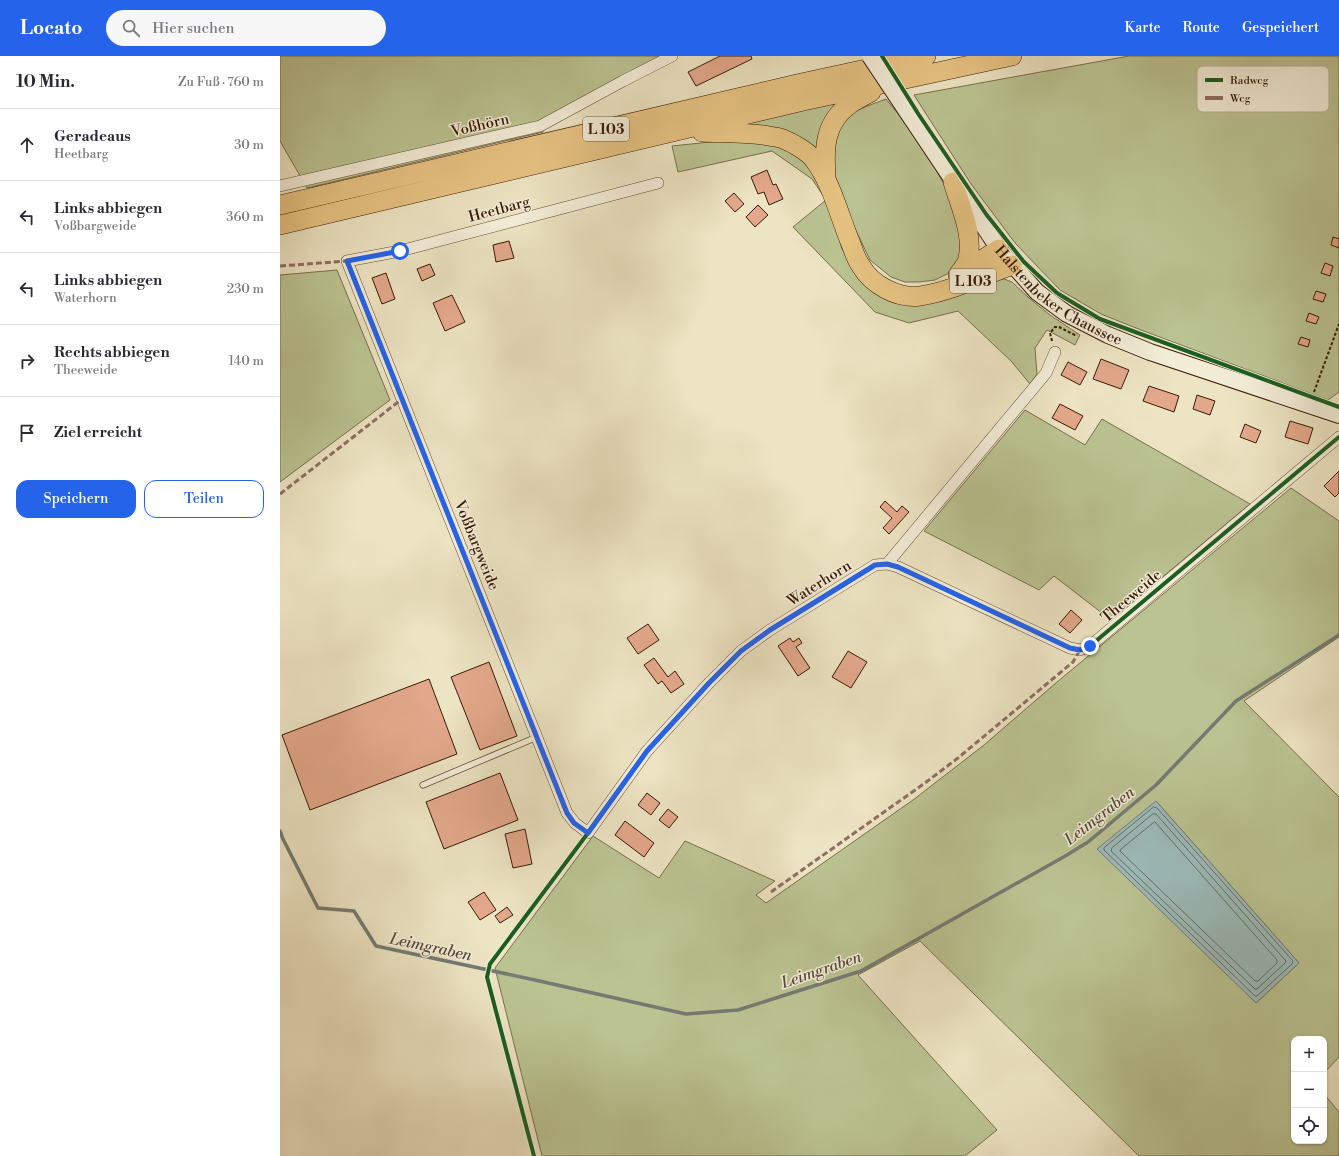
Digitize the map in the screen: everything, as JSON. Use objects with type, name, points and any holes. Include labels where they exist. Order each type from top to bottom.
[{"type":"highway","name":"L 103","points":[[280,205],[797,84],[926,56]]},
{"type":"highway","name":"L 103","points":[[280,225],[803,101],[1012,56]]},
{"type":"highway","name":"L 103","points":[[826,179],[824,153],[825,142],[829,130],[835,120],[850,105],[886,83]]},
{"type":"highway","name":"L 103","points":[[674,131],[755,133],[782,138],[800,147],[814,159],[826,179],[857,259],[866,274],[879,285],[897,294],[919,296],[932,293],[976,280],[1012,265]]},
{"type":"highway","name":"L 103","points":[[953,182],[970,244],[966,263],[958,275]]},
{"type":"highway","name":"L 103","points":[[932,293],[999,249]]},
{"type":"main road","name":"Halstenbeker Chaussee","points":[[870,56],[999,249],[1037,292],[1067,314],[1108,335],[1150,352],[1339,415]]},
{"type":"street","name":"Voßhörn","points":[[280,186],[540,126],[672,56]]},
{"type":"street","name":"Heetbarg","points":[[347,261],[400,251],[658,183]]},
{"type":"street","name":"Voßbargweide","points":[[347,261],[567,813],[574,823],[588,833]]},
{"type":"street","points":[[887,564],[1046,373],[1055,352]]},
{"type":"street","name":"Theeweide","points":[[887,564],[906,570],[1070,648],[1080,650],[1090,646],[1339,437]]},
{"type":"street","name":"Waterhorn","points":[[588,833],[647,751],[709,683],[741,651],[770,630],[875,565],[887,564]]},
{"type":"lane","points":[[423,785],[538,737]]},
{"type":"path","points":[[1309,405],[1339,324]]},
{"type":"path","points":[[1050,334],[1056,327],[1075,335],[1080,332]]},
{"type":"green space","points":[[280,56],[660,56],[614,80],[542,123],[543,132],[307,188],[280,141]]},
{"type":"green space","points":[[1129,56],[1339,56],[1339,392],[1328,400],[1101,314],[1060,290],[1015,243],[971,184],[914,95]]},
{"type":"green space","points":[[844,99],[820,158],[725,126]]},
{"type":"green space","points":[[886,99],[922,143],[947,190],[961,223],[962,254],[949,273],[935,280],[905,282],[891,277],[870,260],[849,216],[833,170],[832,149],[842,124],[857,110]]},
{"type":"green space","points":[[739,139],[776,142],[799,153],[817,174],[829,203],[842,249],[862,279],[884,295],[994,279],[1004,279],[1012,282],[1050,315],[1080,335],[1075,345],[1047,330],[1035,348],[1037,374],[1030,384],[1011,361],[958,311],[909,323],[875,312],[793,227],[826,200],[812,179],[772,151],[678,172],[672,146]]},
{"type":"green space","points":[[337,270],[390,400],[280,482],[280,275]]},
{"type":"green space","points":[[1025,410],[1085,445],[1102,419],[1250,504],[1111,620],[1054,576],[1039,590],[924,531]]},
{"type":"green space","points":[[1291,488],[1339,521],[1339,637],[1244,701],[1339,797],[1339,1057],[1327,1070],[1327,1036],[1291,1036],[1291,1144],[1327,1144],[1327,1098],[1339,1112],[1339,1156],[1139,1156],[920,941],[858,975],[997,1130],[965,1156],[542,1156],[495,968],[593,836],[659,878],[685,841],[775,881],[756,895],[766,903],[913,800],[984,745],[1057,682]],"holes":[[[1156,801],[1299,963],[1256,1003]]]},
{"type":"water","points":[[1156,801],[1299,963],[1256,1003],[1097,849]]},
{"type":"building","points":[[720,56],[751,56],[752,59],[696,86],[688,72]]},
{"type":"building","points":[[767,170],[773,185],[776,184],[783,199],[769,205],[764,192],[758,194],[751,177]]},
{"type":"building","points":[[734,193],[744,204],[735,212],[725,201]]},
{"type":"building","points":[[758,205],[768,215],[755,227],[746,217]]},
{"type":"building","points":[[1333,237],[1339,239],[1339,248],[1331,245]]},
{"type":"building","points":[[509,241],[514,258],[496,262],[493,245]]},
{"type":"building","points":[[1325,263],[1333,266],[1330,276],[1321,273]]},
{"type":"building","points":[[430,264],[435,275],[422,281],[417,269]]},
{"type":"building","points":[[386,273],[395,299],[382,304],[372,278]]},
{"type":"building","points":[[1316,291],[1326,294],[1323,302],[1313,299]]},
{"type":"building","points":[[452,295],[465,322],[445,331],[433,303]]},
{"type":"building","points":[[1309,313],[1319,317],[1316,324],[1306,321]]},
{"type":"building","points":[[1301,337],[1310,340],[1308,347],[1298,344]]},
{"type":"building","points":[[1101,359],[1129,370],[1121,389],[1093,379]]},
{"type":"building","points":[[1068,362],[1087,372],[1080,385],[1061,375]]},
{"type":"building","points":[[1149,386],[1179,396],[1174,412],[1143,401]]},
{"type":"building","points":[[1197,395],[1215,401],[1210,415],[1193,409]]},
{"type":"building","points":[[1060,404],[1083,416],[1075,430],[1052,418]]},
{"type":"building","points":[[1290,421],[1313,428],[1308,444],[1285,437]]},
{"type":"building","points":[[1245,424],[1261,431],[1256,443],[1240,437]]},
{"type":"building","points":[[1339,471],[1339,493],[1335,497],[1324,486]]},
{"type":"building","points":[[885,501],[897,512],[902,506],[909,512],[889,534],[883,528],[892,518],[880,507]]},
{"type":"building","points":[[1071,610],[1082,620],[1070,633],[1059,624]]},
{"type":"building","points":[[648,624],[659,640],[638,654],[627,638]]},
{"type":"building","points":[[790,638],[793,642],[799,638],[802,643],[796,647],[810,668],[798,676],[778,646]]},
{"type":"building","points":[[848,651],[867,662],[851,688],[832,677]]},
{"type":"building","points":[[654,658],[668,677],[675,671],[684,684],[671,693],[662,681],[658,684],[644,665]]},
{"type":"building","points":[[489,662],[517,736],[480,750],[451,677]]},
{"type":"building","points":[[429,679],[457,754],[310,810],[282,735]]},
{"type":"building","points":[[500,773],[518,820],[444,849],[426,802]]},
{"type":"building","points":[[647,793],[660,803],[651,815],[638,805]]},
{"type":"building","points":[[668,809],[678,817],[669,828],[659,820]]},
{"type":"building","points":[[625,821],[654,843],[644,857],[615,835]]},
{"type":"building","points":[[525,829],[532,864],[513,868],[505,834]]},
{"type":"building","points":[[484,892],[496,910],[480,920],[468,902]]},
{"type":"building","points":[[507,907],[513,915],[500,923],[495,916]]},
{"type":"waterway","name":"Leimgraben","points":[[280,831],[318,908],[354,911],[376,946],[686,1014],[738,1010],[861,971],[1088,842],[1156,785],[1236,701],[1339,635]]},
{"type":"marked path","points":[[280,266],[347,261]]},
{"type":"marked path","points":[[280,494],[402,399]]},
{"type":"marked path","points":[[771,892],[958,758],[1073,662],[1080,650]]},
{"type":"cycle path","points":[[882,56],[919,115],[986,214],[1024,262],[1057,293],[1100,319],[1339,407]]},
{"type":"cycle path","points":[[534,1156],[487,977],[490,964],[647,751],[709,683],[741,651],[770,630],[875,565],[887,564],[898,567],[1070,648],[1080,650],[1090,646],[1339,437]]},
{"type":"route","points":[[400,251],[347,261],[567,813],[574,823],[588,833],[647,751],[671,723],[741,651],[770,630],[875,565],[887,564],[898,567],[1070,648],[1080,650],[1090,646]]}]
